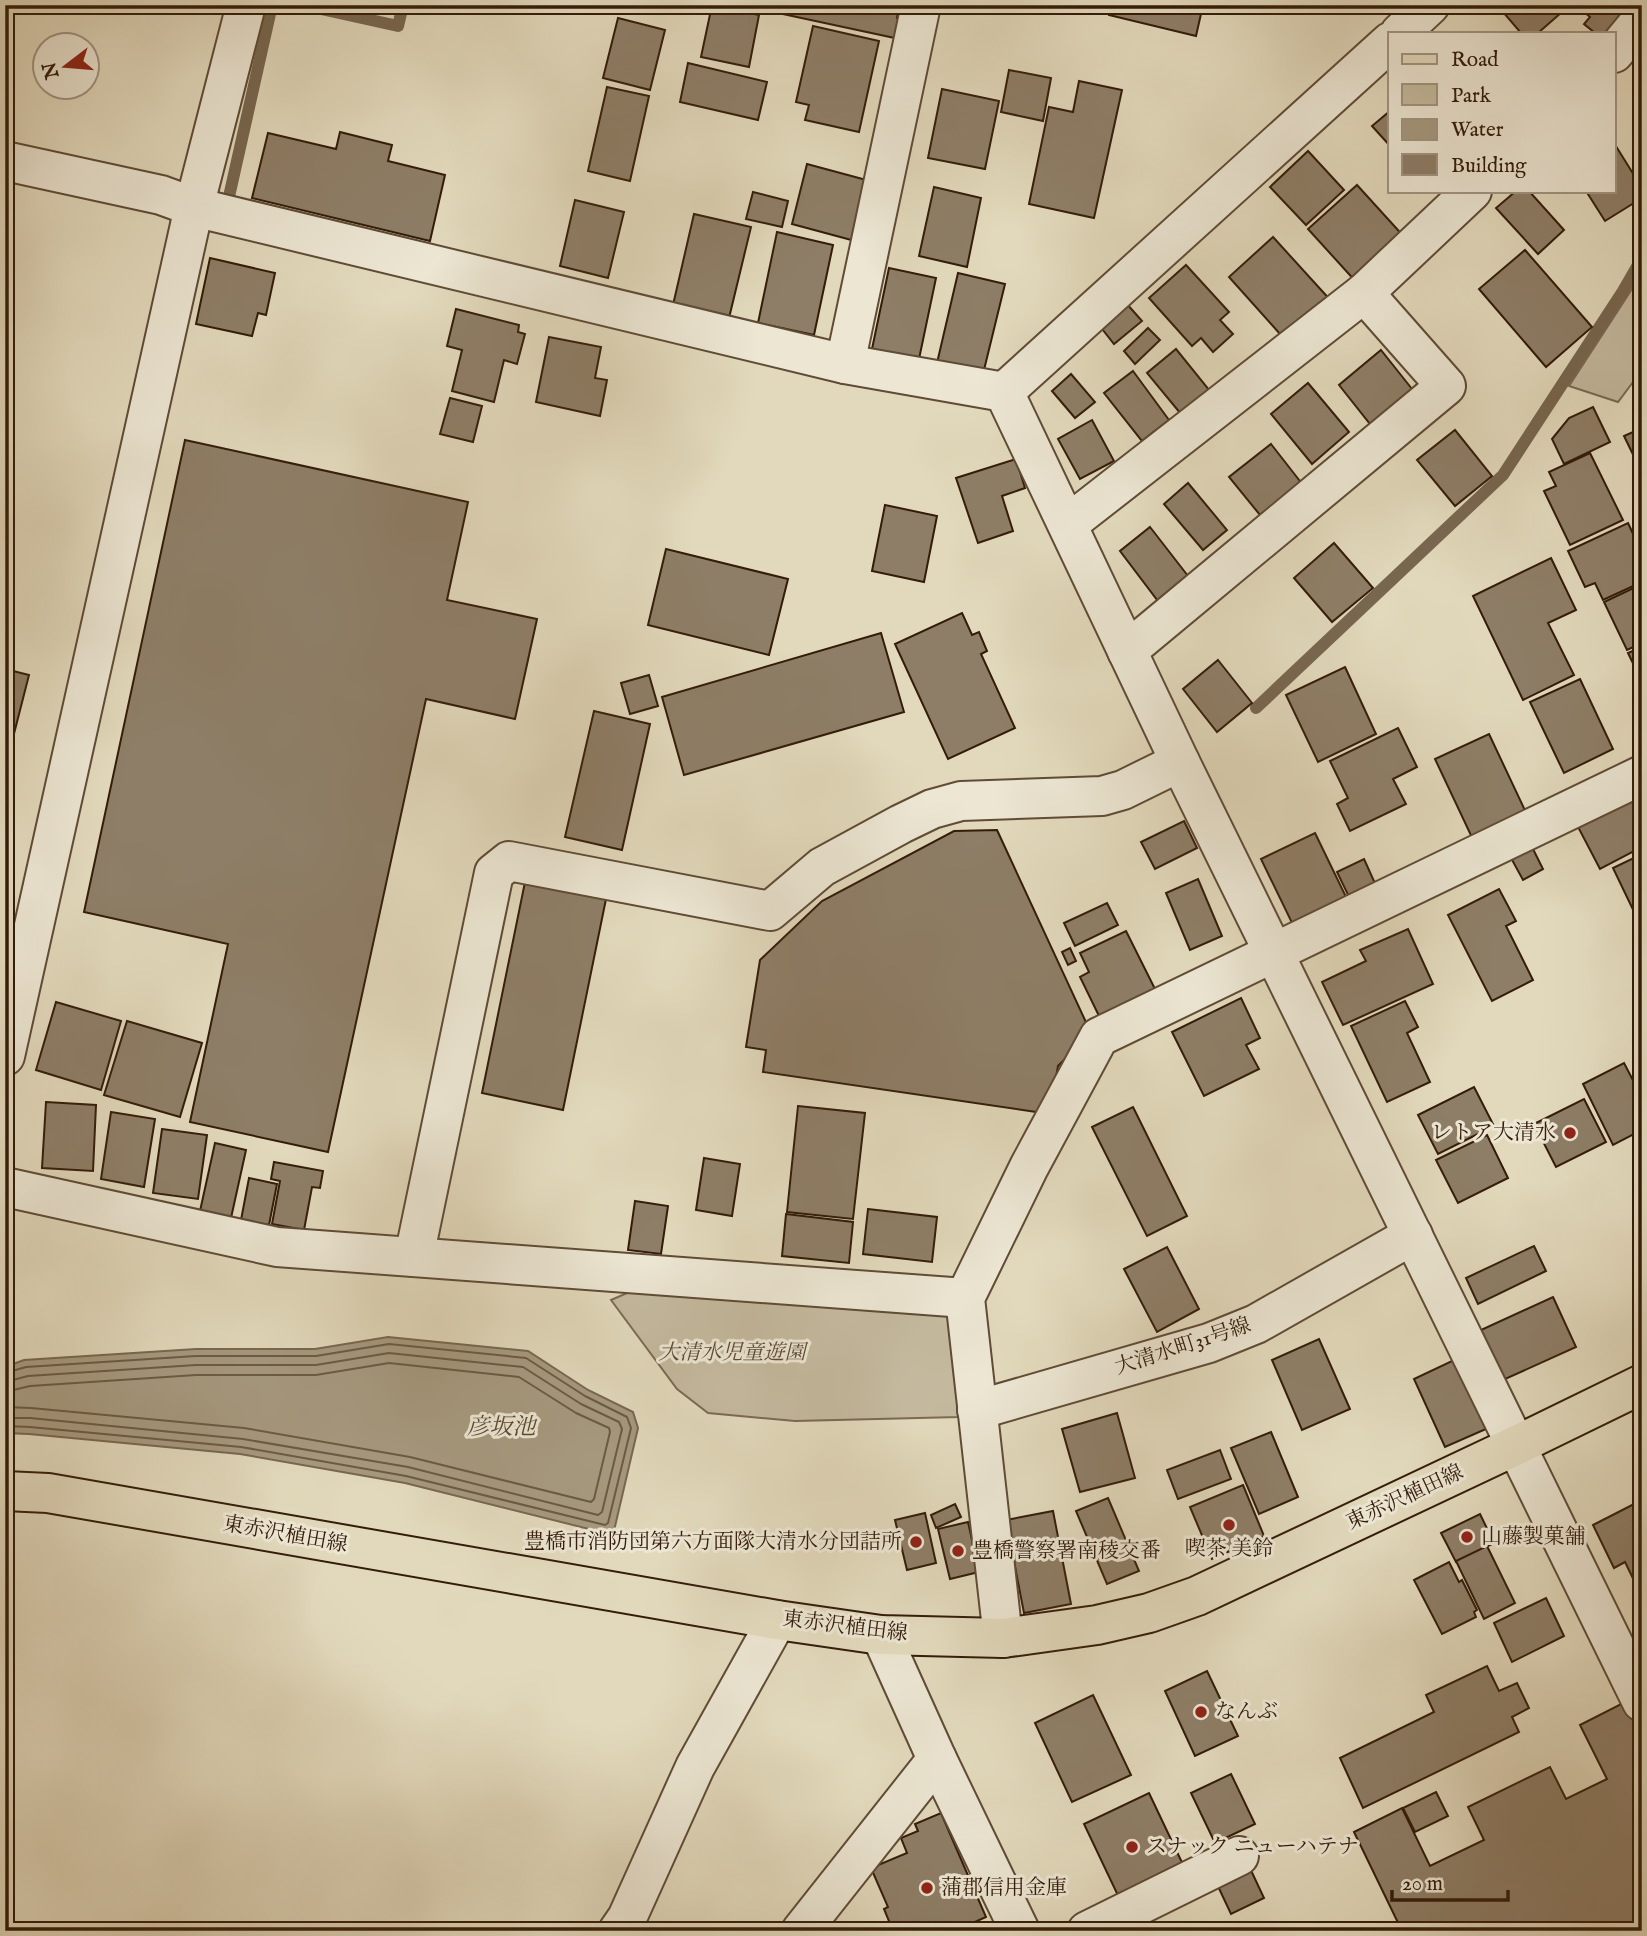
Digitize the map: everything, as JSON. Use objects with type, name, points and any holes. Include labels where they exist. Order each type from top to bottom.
[{"type":"main road","name":"東赤沢植田線","points":[[5,1491],[62,1496],[777,1620],[881,1635],[1003,1638],[1110,1622],[1149,1613],[1197,1596],[1642,1384]]},
{"type":"street","points":[[5,1056],[194,207],[246,5]]},
{"type":"street","points":[[845,364],[921,5]]},
{"type":"street","points":[[1401,32],[1430,5]]},
{"type":"street","points":[[1616,51],[1642,19]]},
{"type":"street","points":[[1004,392],[1388,44]]},
{"type":"street","points":[[5,161],[161,195],[194,207],[845,364],[1004,392]]},
{"type":"street","points":[[1068,524],[1364,293],[1471,192]]},
{"type":"street","points":[[1127,651],[1446,386],[1364,293]]},
{"type":"street","points":[[1004,392],[1180,762],[1642,1702]]},
{"type":"street","points":[[414,1257],[494,873],[509,861],[770,911],[822,867],[932,809],[961,801],[1102,796],[1123,790],[1180,762]]},
{"type":"street","points":[[1003,1638],[965,1298],[1029,1167],[1099,1037],[1642,775]]},
{"type":"street","points":[[5,1186],[277,1247],[965,1298]]},
{"type":"street","name":"大清水町31号線","points":[[977,1410],[1209,1343],[1256,1324],[1413,1235]]},
{"type":"street","points":[[618,1931],[627,1918],[695,1767],[777,1620]]},
{"type":"street","points":[[881,1635],[1020,1931]]},
{"type":"street","points":[[801,1931],[937,1759]]},
{"type":"street","points":[[1087,1931],[1240,1856]]},
{"type":"green space","points":[[1642,271],[1642,370],[1618,402],[1569,386],[1630,292]]},
{"type":"green space","name":"大清水児童遊園","points":[[655,1281],[947,1312],[959,1417],[795,1421],[708,1413],[677,1389],[611,1300]]},
{"type":"water","name":"彦坂池","points":[[388,1337],[528,1351],[588,1390],[633,1412],[638,1428],[613,1535],[405,1483],[240,1454],[5,1433],[5,1367],[24,1360],[196,1349],[315,1349]]},
{"type":"building","points":[[712,5],[759,15],[749,67],[701,57]]},
{"type":"building","points":[[765,5],[899,5],[897,18],[908,20],[904,40],[764,10]]},
{"type":"building","points":[[1111,5],[1203,5],[1196,36],[1109,15]]},
{"type":"building","points":[[1497,5],[1570,5],[1539,32],[1520,32]]},
{"type":"building","points":[[1576,5],[1642,5],[1615,32],[1594,32],[1584,24],[1590,17]]},
{"type":"building","points":[[618,18],[665,30],[650,90],[603,78]]},
{"type":"building","points":[[813,26],[879,41],[859,132],[805,120],[809,105],[796,102]]},
{"type":"building","points":[[688,63],[767,82],[758,120],[680,102]]},
{"type":"building","points":[[1009,70],[1051,78],[1043,121],[1001,112]]},
{"type":"building","points":[[1079,81],[1122,90],[1094,218],[1029,204],[1049,107],[1073,112]]},
{"type":"building","points":[[607,87],[649,96],[630,181],[588,171]]},
{"type":"building","points":[[942,89],[999,101],[985,169],[928,158]]},
{"type":"building","points":[[1388,113],[1388,144],[1372,126]]},
{"type":"building","points":[[340,132],[392,145],[388,161],[445,175],[430,241],[252,198],[268,133],[336,149]]},
{"type":"building","points":[[1616,146],[1642,188],[1642,198],[1605,221],[1587,192],[1616,192]]},
{"type":"building","points":[[1308,151],[1344,190],[1306,225],[1270,187]]},
{"type":"building","points":[[807,164],[870,181],[855,241],[792,224]]},
{"type":"building","points":[[1357,185],[1407,240],[1358,284],[1308,229]]},
{"type":"building","points":[[934,187],[981,198],[967,267],[919,256]]},
{"type":"building","points":[[753,192],[788,201],[782,227],[746,219]]},
{"type":"building","points":[[1515,192],[1530,192],[1564,230],[1538,254],[1496,208]]},
{"type":"building","points":[[575,200],[624,212],[608,278],[560,266]]},
{"type":"building","points":[[694,214],[751,227],[729,318],[673,305]]},
{"type":"building","points":[[777,232],[833,245],[814,335],[758,323]]},
{"type":"building","points":[[1273,237],[1333,303],[1288,343],[1229,277]]},
{"type":"building","points":[[1525,250],[1592,327],[1546,367],[1479,289]]},
{"type":"building","points":[[210,258],[275,273],[266,315],[258,313],[252,336],[196,324]]},
{"type":"building","points":[[1186,265],[1229,312],[1220,320],[1233,334],[1213,352],[1201,338],[1192,346],[1149,298]]},
{"type":"building","points":[[889,268],[936,278],[919,359],[872,349]]},
{"type":"building","points":[[958,273],[1005,284],[983,374],[937,363]]},
{"type":"building","points":[[1126,303],[1142,321],[1114,344],[1099,325]]},
{"type":"building","points":[[456,309],[519,325],[518,332],[525,334],[517,364],[504,360],[494,402],[452,391],[462,350],[447,346]]},
{"type":"building","points":[[1148,328],[1160,340],[1135,364],[1124,351]]},
{"type":"building","points":[[549,337],[601,347],[595,378],[607,380],[600,416],[536,402]]},
{"type":"building","points":[[1176,349],[1210,391],[1181,414],[1147,373]]},
{"type":"building","points":[[1381,350],[1416,394],[1374,429],[1339,385]]},
{"type":"building","points":[[1133,371],[1169,420],[1142,441],[1104,393]]},
{"type":"building","points":[[1071,374],[1095,402],[1075,418],[1052,391]]},
{"type":"building","points":[[1308,383],[1349,432],[1312,464],[1271,414]]},
{"type":"building","points":[[450,398],[482,406],[473,442],[440,434]]},
{"type":"building","points":[[1593,407],[1610,442],[1564,464],[1552,439],[1569,418]]},
{"type":"building","points":[[1092,420],[1114,461],[1080,479],[1058,439]]},
{"type":"building","points":[[1642,428],[1642,473],[1624,436]]},
{"type":"building","points":[[1455,430],[1492,476],[1455,506],[1417,460]]},
{"type":"building","points":[[185,440],[468,502],[447,600],[537,619],[515,719],[426,699],[328,1152],[190,1122],[228,944],[84,912]]},
{"type":"building","points":[[1271,444],[1310,494],[1269,526],[1229,477]]},
{"type":"building","points":[[1590,453],[1623,520],[1570,545],[1544,491],[1556,486],[1549,472]]},
{"type":"building","points":[[1016,459],[1025,488],[1002,496],[1013,531],[978,543],[956,478]]},
{"type":"building","points":[[1188,483],[1227,530],[1203,550],[1164,504]]},
{"type":"building","points":[[885,505],[937,516],[924,582],[872,571]]},
{"type":"building","points":[[1628,523],[1642,553],[1642,582],[1603,600],[1595,583],[1585,587],[1568,551]]},
{"type":"building","points":[[1150,527],[1195,585],[1164,609],[1120,551]]},
{"type":"building","points":[[1334,543],[1373,588],[1332,622],[1294,578]]},
{"type":"building","points":[[666,549],[788,579],[769,655],[648,625]]},
{"type":"building","points":[[1551,558],[1576,610],[1548,623],[1574,675],[1523,700],[1473,596]]},
{"type":"building","points":[[1642,584],[1642,643],[1627,650],[1604,602]]},
{"type":"building","points":[[962,613],[972,635],[979,632],[987,651],[981,654],[1015,728],[948,759],[895,644]]},
{"type":"building","points":[[881,633],[904,712],[684,775],[662,697]]},
{"type":"building","points":[[1642,647],[1642,682],[1628,653]]},
{"type":"building","points":[[1218,660],[1252,703],[1217,732],[1183,689]]},
{"type":"building","points":[[1345,667],[1376,734],[1318,762],[1286,695]]},
{"type":"building","points":[[5,669],[29,675],[5,769]]},
{"type":"building","points":[[649,675],[658,706],[630,714],[621,683]]},
{"type":"building","points":[[1580,679],[1613,749],[1564,773],[1530,702]]},
{"type":"building","points":[[594,711],[650,724],[622,850],[565,837]]},
{"type":"building","points":[[1398,728],[1417,767],[1393,779],[1406,804],[1350,831],[1337,804],[1348,798],[1330,761]]},
{"type":"building","points":[[1489,734],[1530,821],[1476,846],[1435,759]]},
{"type":"building","points":[[1632,797],[1642,816],[1642,847],[1600,869],[1577,825]]},
{"type":"building","points":[[1184,821],[1197,848],[1155,869],[1141,842]]},
{"type":"building","points":[[997,830],[1091,1033],[1058,1066],[1050,1114],[763,1072],[766,1050],[746,1047],[760,960],[822,901],[954,831]]},
{"type":"building","points":[[1315,833],[1348,901],[1294,927],[1261,859]]},
{"type":"building","points":[[1532,847],[1543,869],[1523,880],[1511,858]]},
{"type":"building","points":[[1642,854],[1642,916],[1637,918],[1613,868]]},
{"type":"building","points":[[1364,859],[1378,890],[1352,903],[1337,872]]},
{"type":"building","points":[[1198,879],[1222,936],[1190,950],[1166,893]]},
{"type":"building","points":[[525,882],[606,899],[563,1110],[482,1093]]},
{"type":"building","points":[[1499,889],[1516,921],[1506,926],[1533,980],[1492,1001],[1448,915]]},
{"type":"building","points":[[1107,903],[1118,925],[1075,946],[1064,923]]},
{"type":"building","points":[[1408,929],[1433,984],[1343,1025],[1322,982],[1366,961],[1360,950]]},
{"type":"building","points":[[1126,931],[1156,991],[1100,1018],[1080,977],[1089,972],[1080,953]]},
{"type":"building","points":[[1070,948],[1076,961],[1068,965],[1062,952]]},
{"type":"building","points":[[1241,998],[1260,1038],[1246,1045],[1259,1069],[1204,1096],[1172,1032]]},
{"type":"building","points":[[1405,1001],[1418,1027],[1407,1033],[1430,1082],[1387,1102],[1351,1026]]},
{"type":"building","points":[[56,1002],[121,1021],[101,1090],[36,1070]]},
{"type":"building","points":[[127,1021],[202,1043],[180,1117],[104,1095]]},
{"type":"building","points":[[1624,1063],[1637,1088],[1642,1086],[1642,1130],[1613,1145],[1583,1084]]},
{"type":"building","points":[[1474,1087],[1494,1126],[1438,1154],[1418,1115]]},
{"type":"building","name":"レトア大清水","points":[[1584,1099],[1606,1142],[1556,1167],[1534,1124]]},
{"type":"building","points":[[46,1102],[96,1105],[93,1171],[42,1168]]},
{"type":"building","points":[[798,1106],[865,1113],[853,1219],[787,1212]]},
{"type":"building","points":[[1133,1107],[1187,1216],[1147,1236],[1092,1127]]},
{"type":"building","points":[[111,1112],[155,1119],[144,1187],[101,1179]]},
{"type":"building","points":[[162,1129],[207,1135],[198,1199],[153,1193]]},
{"type":"building","points":[[1487,1135],[1508,1178],[1458,1203],[1436,1160]]},
{"type":"building","points":[[215,1143],[246,1150],[231,1218],[200,1211]]},
{"type":"building","points":[[704,1158],[740,1164],[732,1216],[696,1210]]},
{"type":"building","points":[[274,1162],[323,1171],[320,1188],[312,1187],[304,1230],[272,1224],[280,1181],[271,1179]]},
{"type":"building","points":[[249,1178],[277,1184],[269,1225],[241,1220]]},
{"type":"building","points":[[635,1201],[668,1206],[661,1254],[628,1250]]},
{"type":"building","points":[[868,1209],[937,1217],[932,1262],[863,1254]]},
{"type":"building","points":[[786,1214],[853,1222],[849,1263],[782,1256]]},
{"type":"building","points":[[1534,1246],[1546,1271],[1478,1304],[1466,1278]]},
{"type":"building","points":[[1167,1247],[1199,1309],[1157,1332],[1124,1269]]},
{"type":"building","points":[[1553,1297],[1576,1347],[1503,1380],[1481,1330]]},
{"type":"building","points":[[1319,1339],[1350,1409],[1302,1430],[1272,1360]]},
{"type":"building","points":[[1454,1360],[1486,1429],[1445,1447],[1414,1379]]},
{"type":"building","points":[[1117,1413],[1135,1478],[1080,1492],[1062,1429]]},
{"type":"building","points":[[1271,1432],[1298,1497],[1259,1514],[1231,1448]]},
{"type":"building","points":[[1220,1450],[1231,1479],[1178,1499],[1167,1470]]},
{"type":"building","points":[[1243,1485],[1264,1536],[1212,1559],[1190,1507]]},
{"type":"building","points":[[1108,1498],[1139,1571],[1107,1584],[1076,1511]]},
{"type":"building","points":[[1642,1500],[1642,1597],[1625,1562],[1614,1568],[1593,1525]]},
{"type":"building","points":[[955,1504],[961,1517],[936,1528],[931,1515]]},
{"type":"building","points":[[1053,1511],[1071,1604],[1024,1613],[1006,1520]]},
{"type":"building","name":"豊橋市消防団第六方面隊大清水分団詰所","points":[[925,1513],[936,1563],[907,1570],[895,1520]]},
{"type":"building","points":[[1480,1514],[1494,1543],[1456,1562],[1441,1533]]},
{"type":"building","points":[[968,1522],[979,1572],[950,1579],[938,1529]]},
{"type":"building","points":[[1487,1546],[1515,1603],[1484,1619],[1456,1561]]},
{"type":"building","points":[[1449,1562],[1459,1582],[1462,1580],[1477,1610],[1474,1612],[1476,1617],[1442,1634],[1414,1580]]},
{"type":"building","points":[[1546,1598],[1564,1636],[1512,1662],[1494,1623]]},
{"type":"building","points":[[1487,1666],[1499,1691],[1517,1683],[1529,1708],[1512,1717],[1519,1732],[1363,1808],[1340,1758],[1434,1712],[1426,1695]]},
{"type":"building","points":[[1207,1671],[1238,1736],[1195,1756],[1165,1691]]},
{"type":"building","points":[[1093,1695],[1131,1775],[1072,1802],[1035,1723]]},
{"type":"building","points":[[1625,1702],[1642,1737],[1642,1931],[1402,1931],[1354,1832],[1402,1808],[1430,1866],[1484,1840],[1468,1807],[1550,1767],[1566,1799],[1607,1779],[1580,1725]]},
{"type":"building","points":[[1231,1774],[1255,1824],[1215,1843],[1191,1793]]},
{"type":"building","points":[[1436,1792],[1448,1816],[1415,1832],[1403,1808]]},
{"type":"building","points":[[1149,1793],[1187,1873],[1122,1904],[1084,1824]]},
{"type":"building","points":[[941,1813],[986,1917],[955,1931],[893,1931],[884,1909],[888,1907],[871,1868],[907,1853],[901,1838],[918,1831],[915,1824]]},
{"type":"building","points":[[1248,1864],[1264,1898],[1231,1914],[1215,1880]]},
{"type":"waterway","points":[[226,210],[272,5]]},
{"type":"waterway","points":[[303,5],[398,26],[403,5]]},
{"type":"waterway","points":[[1256,708],[1503,475],[1642,258]]},
{"type":"place","name":"レトア大清水","points":[[1570,1133]]},
{"type":"place","name":"喫茶 美鈴","points":[[1229,1525]]},
{"type":"place","name":"山藤製菓舗","points":[[1467,1537]]},
{"type":"place","name":"豊橋市消防団第六方面隊大清水分団詰所","points":[[916,1542]]},
{"type":"place","name":"豊橋警察署南稜交番","points":[[958,1551]]},
{"type":"place","name":"なんぶ","points":[[1201,1712]]},
{"type":"place","name":"スナック ニューハテナ","points":[[1132,1847]]},
{"type":"place","name":"蒲郡信用金庫","points":[[927,1888]]}]
